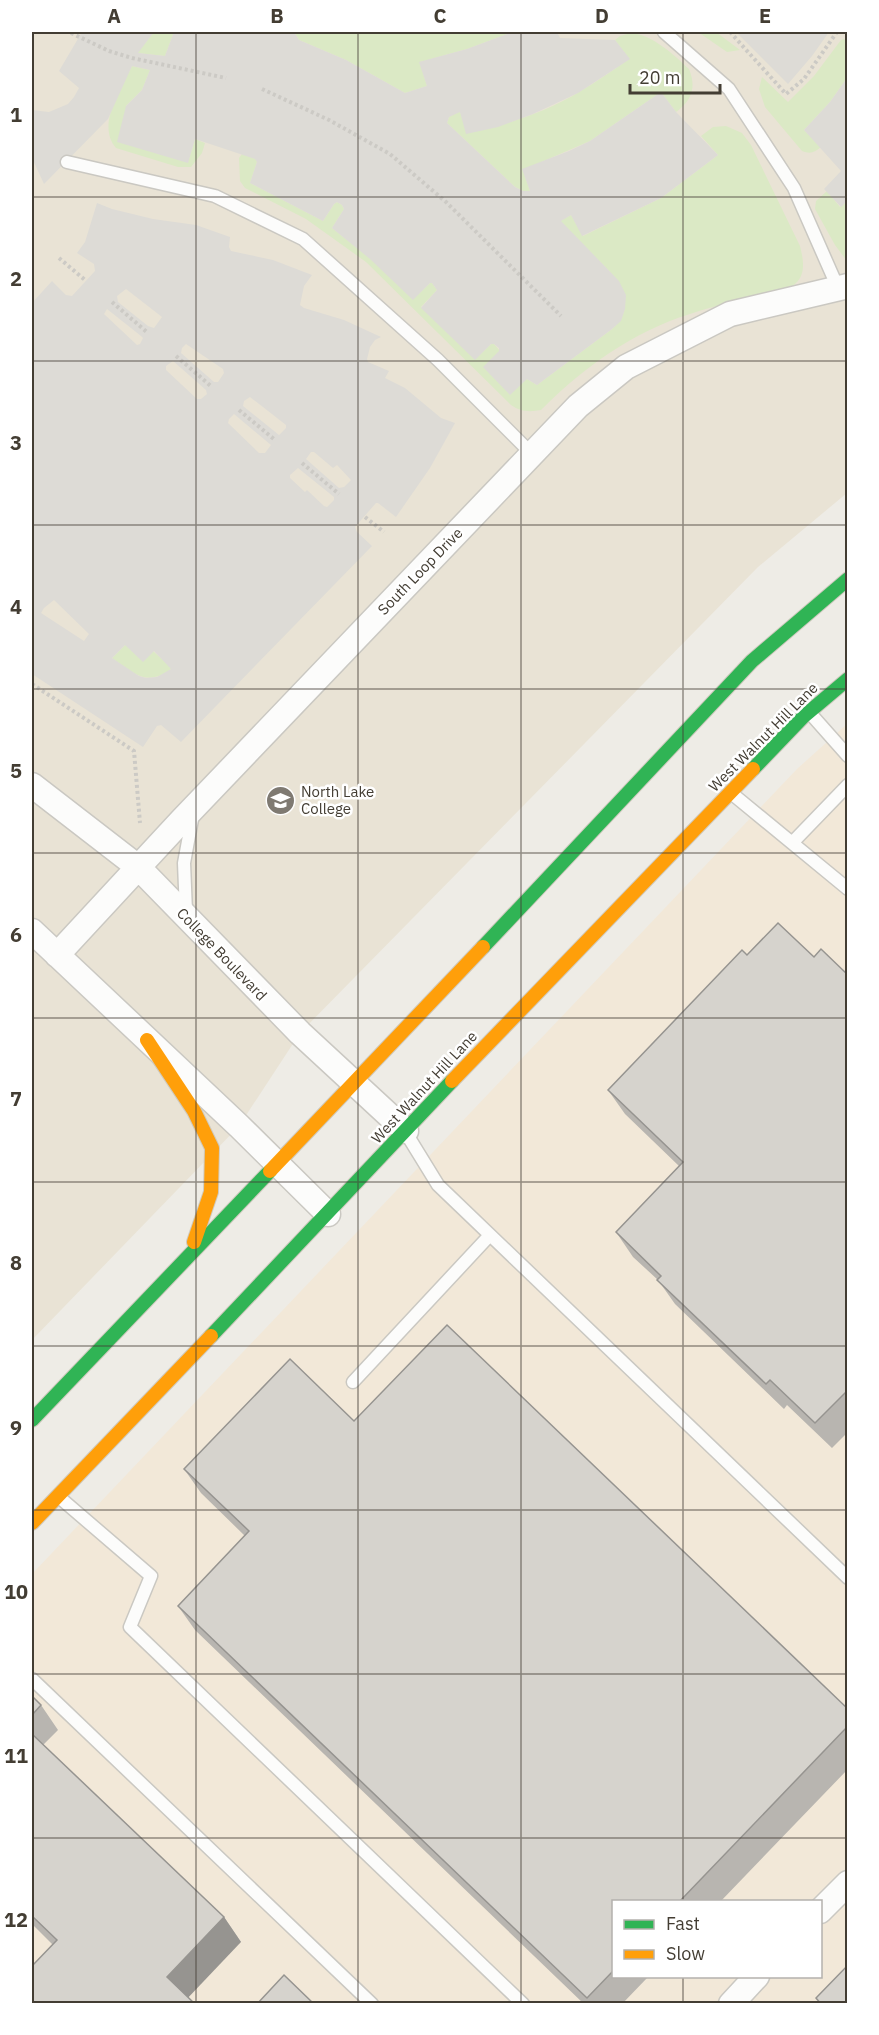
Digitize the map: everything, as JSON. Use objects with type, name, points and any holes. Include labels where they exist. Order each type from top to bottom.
[{"type":"main road","points":[[32,1420],[752,661],[848,579]]},
{"type":"main road","name":"West Walnut Hill Lane","points":[[32,1523],[328,1214],[469,1062],[730,792],[809,711],[848,679]]},
{"type":"main road","points":[[147,1040],[194,1111],[212,1148],[211,1192],[190,1252]]},
{"type":"street","name":"South Loop Drive","points":[[57,955],[195,806],[578,406],[626,367],[730,314],[843,287]]},
{"type":"street","name":"College Boulevard","points":[[32,785],[138,867],[300,1033],[406,1131]]},
{"type":"street","points":[[32,931],[328,1214]]},
{"type":"street","points":[[822,1909],[848,1883]]},
{"type":"street","points":[[740,2000],[756,1978]]},
{"type":"lane","points":[[664,32],[729,89],[794,188],[843,287]]},
{"type":"lane","points":[[67,162],[215,196],[303,239],[438,360],[532,454]]},
{"type":"lane","points":[[809,711],[848,756]]},
{"type":"lane","points":[[792,843],[848,785]]},
{"type":"lane","points":[[730,792],[848,889]]},
{"type":"lane","points":[[186,916],[184,863],[195,806]]},
{"type":"lane","points":[[406,1131],[438,1185],[848,1578]]},
{"type":"lane","points":[[353,1382],[490,1235]]},
{"type":"lane","points":[[58,1496],[151,1576],[130,1627],[523,2004]]},
{"type":"lane","points":[[32,1679],[372,2004]]},
{"type":"path","points":[[730,32],[786,94],[804,79],[837,32]]},
{"type":"path","points":[[71,33],[109,51],[132,58],[226,78]]},
{"type":"path","points":[[262,89],[329,120],[390,154],[446,202],[561,316]]},
{"type":"path","points":[[59,258],[85,280]]},
{"type":"path","points":[[112,303],[148,333]]},
{"type":"path","points":[[176,356],[212,387]]},
{"type":"path","points":[[239,411],[275,440]]},
{"type":"path","points":[[302,463],[339,494]]},
{"type":"path","points":[[366,517],[384,532]]},
{"type":"path","points":[[32,684],[134,751],[141,824]]},
{"type":"shaded area","name":"North Lake College","points":[[32,32],[847,32],[847,493],[758,567],[300,1033],[239,1126],[32,1340]]},
{"type":"shaded area","points":[[82,32],[154,32],[138,53],[165,56],[174,32],[294,32],[299,40],[346,60],[405,93],[427,86],[419,62],[467,49],[513,32],[557,32],[560,38],[615,40],[630,59],[578,93],[498,127],[466,134],[460,112],[449,117],[447,123],[515,187],[523,191],[530,191],[522,169],[590,141],[661,92],[676,112],[718,155],[661,198],[582,236],[571,215],[561,221],[619,281],[626,295],[625,309],[621,321],[612,329],[537,385],[527,379],[510,395],[483,367],[499,351],[499,348],[491,344],[475,360],[421,308],[437,290],[432,283],[413,300],[370,259],[332,228],[344,209],[342,205],[337,202],[334,204],[323,221],[250,183],[257,162],[255,159],[195,139],[188,163],[117,142],[126,106],[142,90],[150,70],[132,66],[108,119],[44,184],[32,158],[32,110],[49,112],[68,104],[74,97],[79,88],[59,71]]},
{"type":"shaded area","points":[[736,32],[829,32],[788,84]]},
{"type":"shaded area","points":[[847,78],[847,201],[841,207],[824,189],[841,171],[804,130],[830,102]]},
{"type":"shaded area","points":[[97,203],[153,219],[196,225],[230,237],[231,251],[273,260],[312,275],[304,286],[300,305],[344,320],[381,337],[375,340],[370,347],[368,362],[389,371],[385,378],[405,388],[441,418],[455,423],[430,468],[396,517],[376,503],[355,527],[357,532],[372,546],[181,742],[161,725],[157,726],[143,747],[32,674],[32,303],[52,281],[66,295],[72,296],[95,271],[94,264],[77,253],[85,242]],"holes":[[[126,289],[162,317],[154,328],[148,326],[118,302],[117,296]],[[107,309],[143,338],[137,345],[104,314]],[[186,344],[223,369],[224,373],[218,382],[214,382],[181,353]],[[173,361],[206,390],[207,394],[197,399],[166,370],[166,366]],[[250,397],[286,425],[279,435],[243,406],[244,401]],[[234,414],[271,445],[265,453],[259,453],[228,423]],[[311,452],[333,468],[337,465],[351,480],[344,487],[339,488],[306,459]],[[298,468],[334,497],[334,500],[327,507],[324,506],[290,478],[290,475]],[[54,600],[89,634],[84,641],[41,613],[44,608]],[[125,645],[143,662],[154,651],[171,669],[157,677],[139,676],[112,658]]]},
{"type":"shaded area","points":[[847,724],[847,2003],[32,2003],[32,1574],[797,769]]},
{"type":"green space","points":[[154,32],[174,32],[165,56],[137,53]]},
{"type":"green space","points":[[294,32],[513,32],[467,49],[420,62],[427,86],[405,93],[346,60],[299,40]]},
{"type":"green space","points":[[698,32],[716,32],[740,50],[727,52]]},
{"type":"green space","points":[[631,33],[655,41],[689,69],[692,88],[689,99],[676,112],[661,92],[590,141],[523,170],[530,191],[523,191],[515,187],[447,123],[449,117],[460,111],[467,133],[510,122],[552,106],[585,88],[629,59],[615,40]]},
{"type":"green space","points":[[844,39],[847,41],[847,78],[830,102],[804,130],[821,147],[812,152],[802,151],[765,107],[759,89],[762,77],[788,102],[814,76]]},
{"type":"green space","points":[[132,66],[150,70],[142,90],[126,106],[188,162],[195,139],[205,143],[202,153],[191,167],[178,167],[116,148],[110,139],[109,118],[112,107]]},
{"type":"green space","points":[[726,126],[742,133],[751,145],[800,246],[803,269],[799,280],[779,293],[701,310],[628,341],[591,366],[537,411],[522,410],[511,405],[366,262],[306,219],[245,188],[240,181],[239,158],[242,154],[256,159],[257,162],[250,183],[323,221],[334,204],[337,202],[342,205],[344,209],[332,228],[370,258],[413,299],[432,283],[437,290],[421,307],[475,359],[491,344],[494,344],[525,380],[537,385],[612,329],[623,314],[625,299],[620,285],[560,221],[571,215],[583,236],[661,198],[718,155],[701,136],[713,127]]},
{"type":"green space","points":[[827,191],[840,207],[847,201],[847,261],[835,245],[815,209],[816,201]]},
{"type":"green space","points":[[125,645],[153,651],[172,668],[155,677],[140,676],[112,658]]},
{"type":"building","points":[[778,923],[814,957],[821,949],[848,975],[848,1390],[815,1423],[770,1380],[766,1384],[657,1280],[661,1276],[616,1232],[683,1162],[608,1090],[742,950],[747,955]]},
{"type":"building","points":[[447,1325],[848,1709],[848,1726],[681,1900],[612,1900],[612,1972],[587,1998],[178,1606],[249,1531],[184,1469],[290,1359],[354,1421]]},
{"type":"building","points":[[32,1696],[41,1705],[32,1715]]},
{"type":"building","points":[[32,1734],[224,1917],[167,1977],[195,2004],[32,2004],[32,1966],[57,1940],[32,1916]]},
{"type":"building","points":[[848,1965],[848,2004],[821,2004],[816,1998]]},
{"type":"building","points":[[284,1975],[314,2004],[257,2004]]},
{"type":"traffic: fast","points":[[483,947],[752,661],[848,579]]},
{"type":"traffic: fast","points":[[753,769],[803,717],[848,679]]},
{"type":"traffic: fast","points":[[211,1336],[452,1081]]},
{"type":"traffic: fast","points":[[32,1420],[270,1171]]},
{"type":"traffic: slow","points":[[452,1081],[753,769]]},
{"type":"traffic: slow","points":[[270,1171],[483,947]]},
{"type":"traffic: slow","points":[[147,1040],[194,1111],[212,1148],[211,1192],[194,1242]]},
{"type":"traffic: slow","points":[[32,1523],[211,1336]]},
{"type":"place","name":"North Lake College","points":[[280,800]]}]
